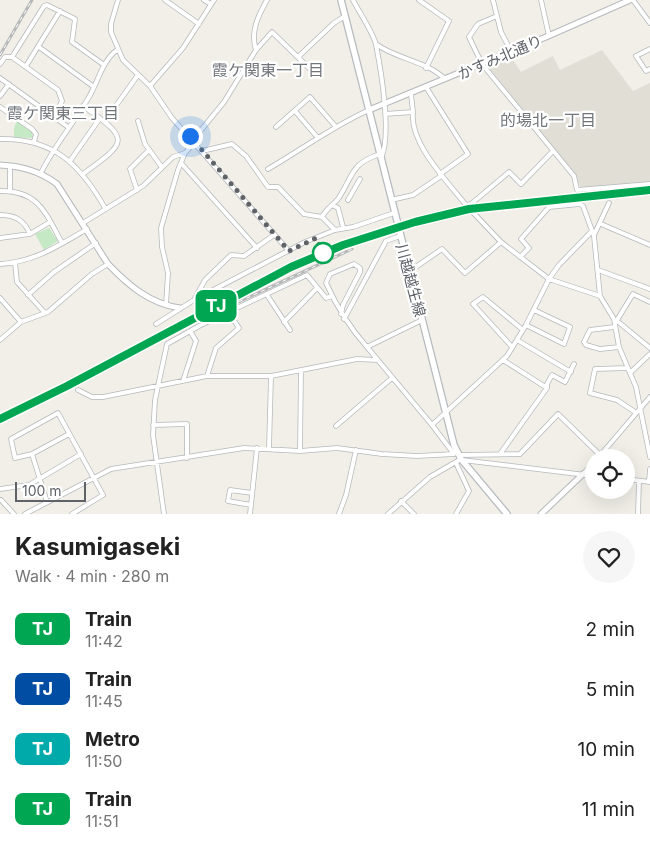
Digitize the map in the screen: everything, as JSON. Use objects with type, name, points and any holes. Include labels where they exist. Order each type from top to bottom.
[{"type":"main road","name":"川越越生線","points":[[341,0],[457,458],[507,514]]},
{"type":"street","points":[[118,0],[111,24],[112,39],[127,66],[150,86],[168,112],[193,142],[289,251]]},
{"type":"street","points":[[165,0],[199,24]]},
{"type":"street","points":[[150,86],[183,48],[199,24],[212,2],[204,0]]},
{"type":"street","points":[[256,50],[254,36],[256,22],[267,0]]},
{"type":"street","points":[[202,152],[232,144],[246,156],[268,187],[273,189],[278,187],[304,214],[318,218],[322,217],[338,200],[356,167],[363,160],[380,156],[386,140],[384,104],[376,44],[353,0]]},
{"type":"street","points":[[419,0],[449,21],[426,68]]},
{"type":"street","points":[[493,0],[497,16],[511,51]]},
{"type":"street","points":[[541,0],[549,36]]},
{"type":"street","points":[[632,0],[650,23]]},
{"type":"street","name":"かすみ北通り","points":[[369,110],[632,0]]},
{"type":"street","points":[[12,57],[44,6],[47,5],[75,19],[72,42],[104,65]]},
{"type":"street","points":[[26,66],[40,47],[60,11]]},
{"type":"street","points":[[298,57],[334,23],[345,16]]},
{"type":"street","points":[[497,16],[478,24],[469,37],[482,64],[574,176],[579,190],[650,184]]},
{"type":"street","points":[[166,305],[168,273],[162,247],[161,228],[185,153],[224,102],[256,50],[273,32],[313,72]]},
{"type":"street","points":[[376,44],[387,52],[426,68],[445,79]]},
{"type":"street","points":[[40,47],[94,87]]},
{"type":"street","points":[[650,48],[636,56],[646,71],[650,69]]},
{"type":"street","points":[[41,173],[53,149],[83,106],[104,65],[117,50]]},
{"type":"street","points":[[0,64],[5,56],[12,57],[62,94],[62,101],[56,113],[57,119]]},
{"type":"street","points":[[105,121],[138,76]]},
{"type":"street","points":[[0,78],[68,127]]},
{"type":"street","points":[[0,96],[8,84]]},
{"type":"street","points":[[391,200],[414,195],[468,154],[426,87]]},
{"type":"street","points":[[411,94],[413,129],[440,175],[501,242],[549,279],[600,296]]},
{"type":"street","points":[[276,128],[310,97],[336,127]]},
{"type":"street","points":[[83,106],[115,130],[117,146],[112,153],[83,174]]},
{"type":"street","points":[[0,107],[32,129],[36,134],[34,142]]},
{"type":"street","points":[[268,169],[336,127],[369,110]]},
{"type":"street","points":[[294,112],[318,138]]},
{"type":"street","points":[[385,114],[413,112]]},
{"type":"street","points":[[70,161],[100,118]]},
{"type":"street","points":[[138,121],[145,144],[160,166]]},
{"type":"street","points":[[0,139],[34,142],[53,149],[70,161],[83,174],[105,208]]},
{"type":"street","points":[[137,190],[130,169],[149,150]]},
{"type":"street","points":[[466,204],[471,204],[509,172],[521,184],[553,151]]},
{"type":"street","points":[[83,223],[137,190],[160,166],[173,157],[185,153]]},
{"type":"street","points":[[181,163],[257,248]]},
{"type":"street","points":[[0,165],[10,165],[41,173],[57,184],[108,264],[137,292],[166,305],[180,308]]},
{"type":"street","points":[[10,165],[10,191]]},
{"type":"street","points":[[348,200],[360,179]]},
{"type":"street","points":[[0,191],[19,192],[39,204],[62,243]]},
{"type":"street","points":[[432,425],[503,360],[526,325],[549,279],[559,265],[601,224],[608,203]]},
{"type":"street","points":[[520,257],[529,248],[521,239],[549,207],[580,204],[593,233],[600,296],[616,320],[650,348]]},
{"type":"street","points":[[332,205],[338,208],[342,227]]},
{"type":"street","points":[[156,324],[194,300],[289,251],[342,227],[353,227],[394,213]]},
{"type":"street","points":[[0,215],[17,217],[26,226],[30,234]]},
{"type":"street","points":[[322,217],[335,230]]},
{"type":"street","points":[[0,238],[30,234],[50,222]]},
{"type":"street","points":[[601,224],[650,246]]},
{"type":"street","points":[[0,264],[15,263],[38,257],[87,229]]},
{"type":"street","points":[[194,300],[205,280],[231,255],[244,256],[274,235]]},
{"type":"street","points":[[342,317],[386,241],[400,236]]},
{"type":"street","points":[[410,271],[442,249],[465,273],[501,242]]},
{"type":"street","points":[[28,295],[54,272],[96,243]]},
{"type":"street","points":[[15,263],[15,279],[44,313]]},
{"type":"street","points":[[1,338],[21,322],[44,313],[92,274],[108,264]]},
{"type":"street","points":[[342,317],[343,305],[360,275],[360,268],[351,265],[330,274],[326,283],[342,317],[457,458],[469,491],[456,514]]},
{"type":"street","points":[[598,270],[650,290]]},
{"type":"street","points":[[164,514],[154,450],[153,425],[157,386],[167,344],[306,275],[326,298],[332,296]]},
{"type":"street","points":[[284,322],[317,288]]},
{"type":"street","points":[[650,302],[633,294],[616,320],[614,327],[619,348],[636,387],[650,457]]},
{"type":"street","points":[[267,295],[290,330]]},
{"type":"street","points":[[512,347],[473,304],[483,297],[523,330]]},
{"type":"street","points":[[0,298],[21,322]]},
{"type":"street","points":[[526,325],[564,344],[570,327],[534,310]]},
{"type":"street","points":[[207,376],[216,348],[239,328],[229,312]]},
{"type":"street","points":[[367,347],[422,320]]},
{"type":"street","points":[[614,327],[590,330],[584,342],[586,345],[600,349],[619,348]]},
{"type":"street","points":[[183,381],[196,340],[190,331]]},
{"type":"street","points":[[517,340],[570,372]]},
{"type":"street","points":[[630,373],[650,354]]},
{"type":"street","points":[[78,390],[92,397],[103,397],[207,376],[271,376],[358,359],[377,360]]},
{"type":"street","points":[[503,360],[547,388]]},
{"type":"street","points":[[500,454],[547,388],[546,384],[552,375],[564,382],[574,364]]},
{"type":"street","points":[[628,368],[595,369],[590,393],[617,400],[635,412]]},
{"type":"street","points":[[300,451],[301,370]]},
{"type":"street","points":[[269,449],[271,376]]},
{"type":"street","points":[[336,426],[392,378]]},
{"type":"street","points":[[605,449],[650,397]]},
{"type":"street","points":[[645,402],[650,405]]},
{"type":"street","points":[[69,434],[32,454],[15,458],[11,439],[57,413],[81,454],[103,495],[79,512],[72,514]]},
{"type":"street","points":[[389,514],[401,501],[430,477],[457,458],[520,454],[558,414],[592,449]]},
{"type":"street","points":[[153,425],[187,424],[186,458]]},
{"type":"street","points":[[25,514],[93,476],[111,470],[244,448],[300,451],[337,448],[382,454],[457,458],[583,474]]},
{"type":"street","points":[[250,514],[257,448]]},
{"type":"street","points":[[339,514],[346,495],[356,450]]},
{"type":"street","points":[[32,454],[47,502]]},
{"type":"street","points":[[0,489],[29,485],[81,454]]},
{"type":"street","points":[[635,480],[650,482],[650,469]]},
{"type":"street","points":[[541,514],[583,474]]},
{"type":"street","points":[[638,514],[640,481]]},
{"type":"street","points":[[251,505],[228,501],[230,490],[252,493]]},
{"type":"street","points":[[0,500],[14,514]]},
{"type":"street","points":[[401,501],[414,514]]},
{"type":"shaded area","points":[[602,50],[633,91],[650,83],[650,183],[581,189],[575,174],[489,68],[511,57],[521,72],[553,56],[560,70]]},
{"type":"green space","points":[[17,120],[32,131],[33,138],[14,137]]},
{"type":"green space","points":[[49,228],[58,241],[44,250],[35,234]]},
{"type":"railway","points":[[0,55],[32,0]]},
{"type":"railway","points":[[0,419],[67,386],[291,267],[343,245],[415,222],[469,209],[650,190]]},
{"type":"railway","points":[[232,305],[352,249]]},
{"type":"train","name":"TJ","points":[[0,419],[67,386],[291,267],[343,245],[415,222],[469,209],[530,201],[650,190]]},
{"type":"district","name":"霞ケ関東一丁目","points":[[268,70]]},
{"type":"district","name":"霞ケ関東三丁目","points":[[63,113]]},
{"type":"district","name":"的場北一丁目","points":[[548,120]]},
{"type":"route","points":[[190,136],[280,243],[289,251],[316,238],[323,253]]}]
